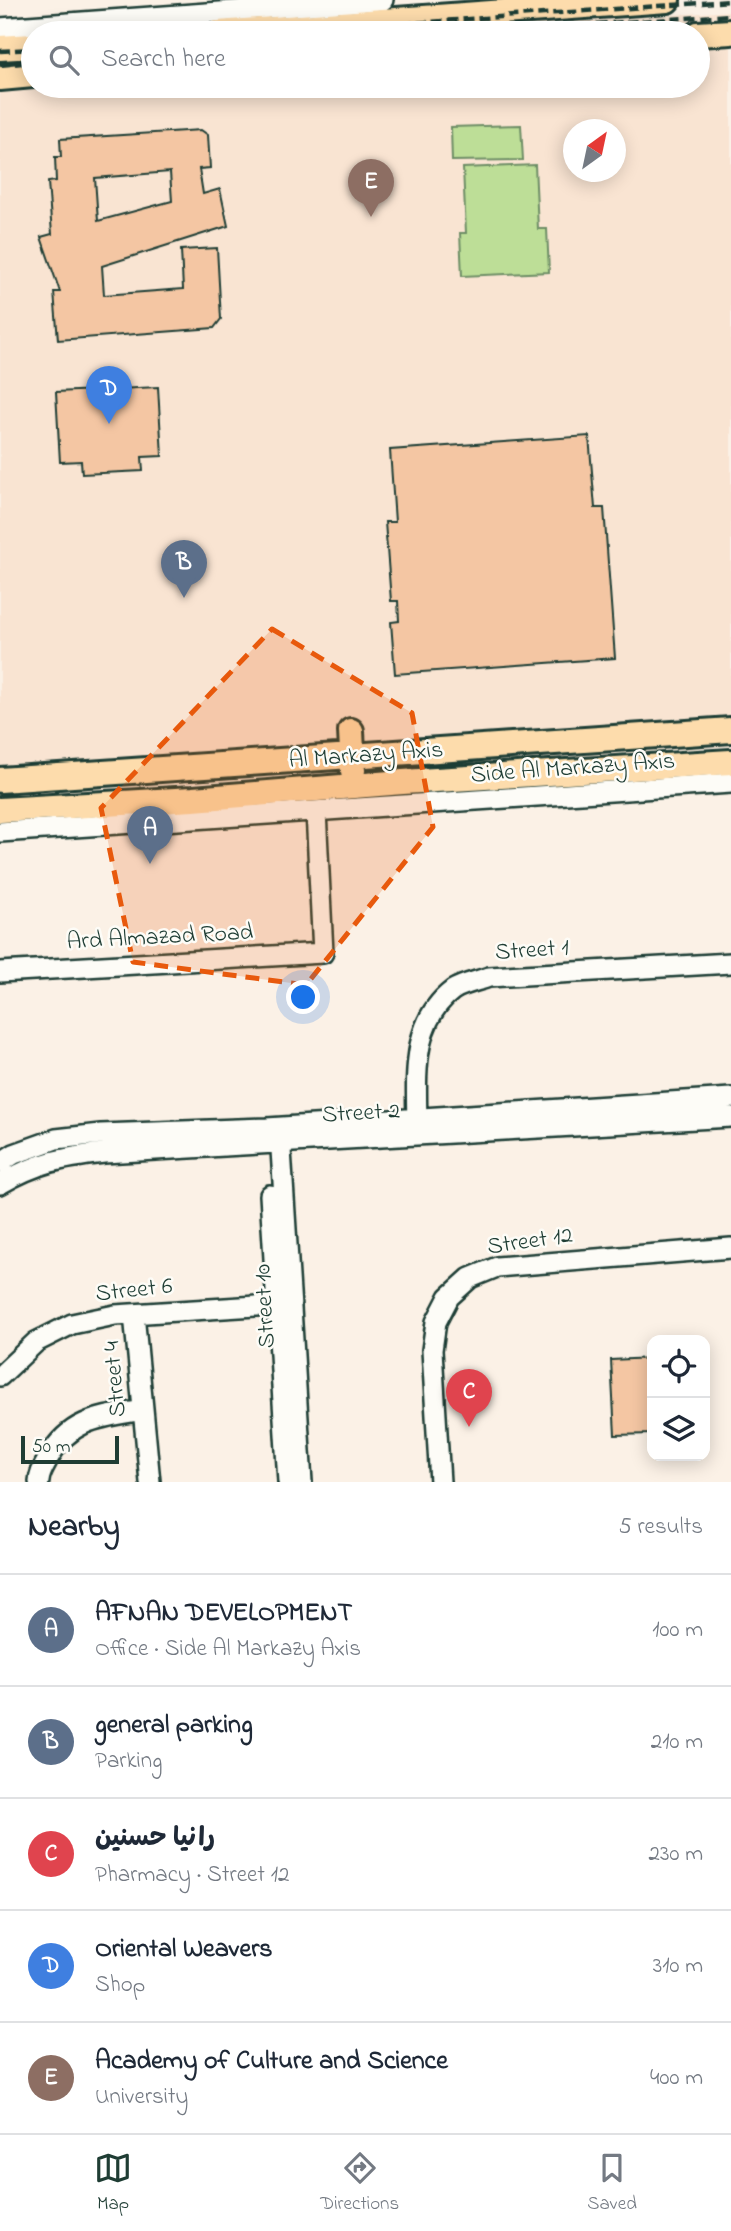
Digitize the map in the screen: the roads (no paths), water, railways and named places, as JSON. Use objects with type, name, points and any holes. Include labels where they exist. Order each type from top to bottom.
[{"type":"main road","points":[[306,21],[667,0]]},
{"type":"main road","points":[[710,33],[731,32]]},
{"type":"main road","points":[[0,48],[21,47]]},
{"type":"main road","points":[[0,78],[21,76]]},
{"type":"main road","name":"Al Markazy Axis","points":[[0,779],[692,733],[727,723]]},
{"type":"main road","points":[[351,732],[355,786]]},
{"type":"main road","points":[[692,733],[686,740],[687,752],[696,758],[724,762]]},
{"type":"main road","points":[[604,738],[628,742],[633,747],[636,757],[629,767]]},
{"type":"main road","name":"Al Markazy Axis","points":[[0,810],[724,762]]},
{"type":"main road","points":[[170,820],[184,799]]},
{"type":"street","points":[[251,21],[383,0]]},
{"type":"street","points":[[0,28],[21,28]]},
{"type":"street","name":"Side Al Markazy Axis","points":[[0,832],[731,783]]},
{"type":"street","name":"Ard Almazad Road","points":[[0,972],[323,953],[316,811]]},
{"type":"street","name":"Street 1","points":[[417,1127],[418,1050],[429,1015],[454,989],[489,977],[731,963]]},
{"type":"street","name":"Street 2","points":[[0,1184],[23,1171],[62,1157],[274,1136],[417,1127],[731,1098]]},
{"type":"street","name":"Street 2","points":[[417,1127],[731,1117]]},
{"type":"street","name":"Street 2","points":[[0,1163],[14,1154],[57,1139],[101,1134],[274,1136]]},
{"type":"street","name":"Street 10","points":[[274,1136],[283,1304],[288,1482]]},
{"type":"street","name":"Street 12","points":[[440,1482],[432,1350],[436,1322],[449,1297],[470,1278],[497,1267],[731,1248]]},
{"type":"street","name":"Street 10","points":[[283,1304],[302,1482]]},
{"type":"street","name":"Street 6","points":[[0,1376],[36,1342],[72,1324],[134,1314],[283,1304]]},
{"type":"street","name":"Street 4","points":[[134,1314],[150,1482]]},
{"type":"street","points":[[39,1482],[41,1471],[54,1449],[71,1431],[93,1418],[143,1410]]},
{"type":"railway","points":[[442,21],[731,1]]},
{"type":"railway","points":[[641,21],[731,15]]},
{"type":"railway","points":[[0,51],[21,50]]},
{"type":"railway","points":[[0,65],[21,63]]},
{"type":"place","name":"Academy of Culture and Science","points":[[371,217]]},
{"type":"place","name":"Oriental Weavers","points":[[109,424]]},
{"type":"place","name":"general parking","points":[[184,598]]},
{"type":"place","name":"AFNAN DEVELOPMENT","points":[[150,864]]},
{"type":"place","name":"رانيا حسنين","points":[[469,1427]]}]
